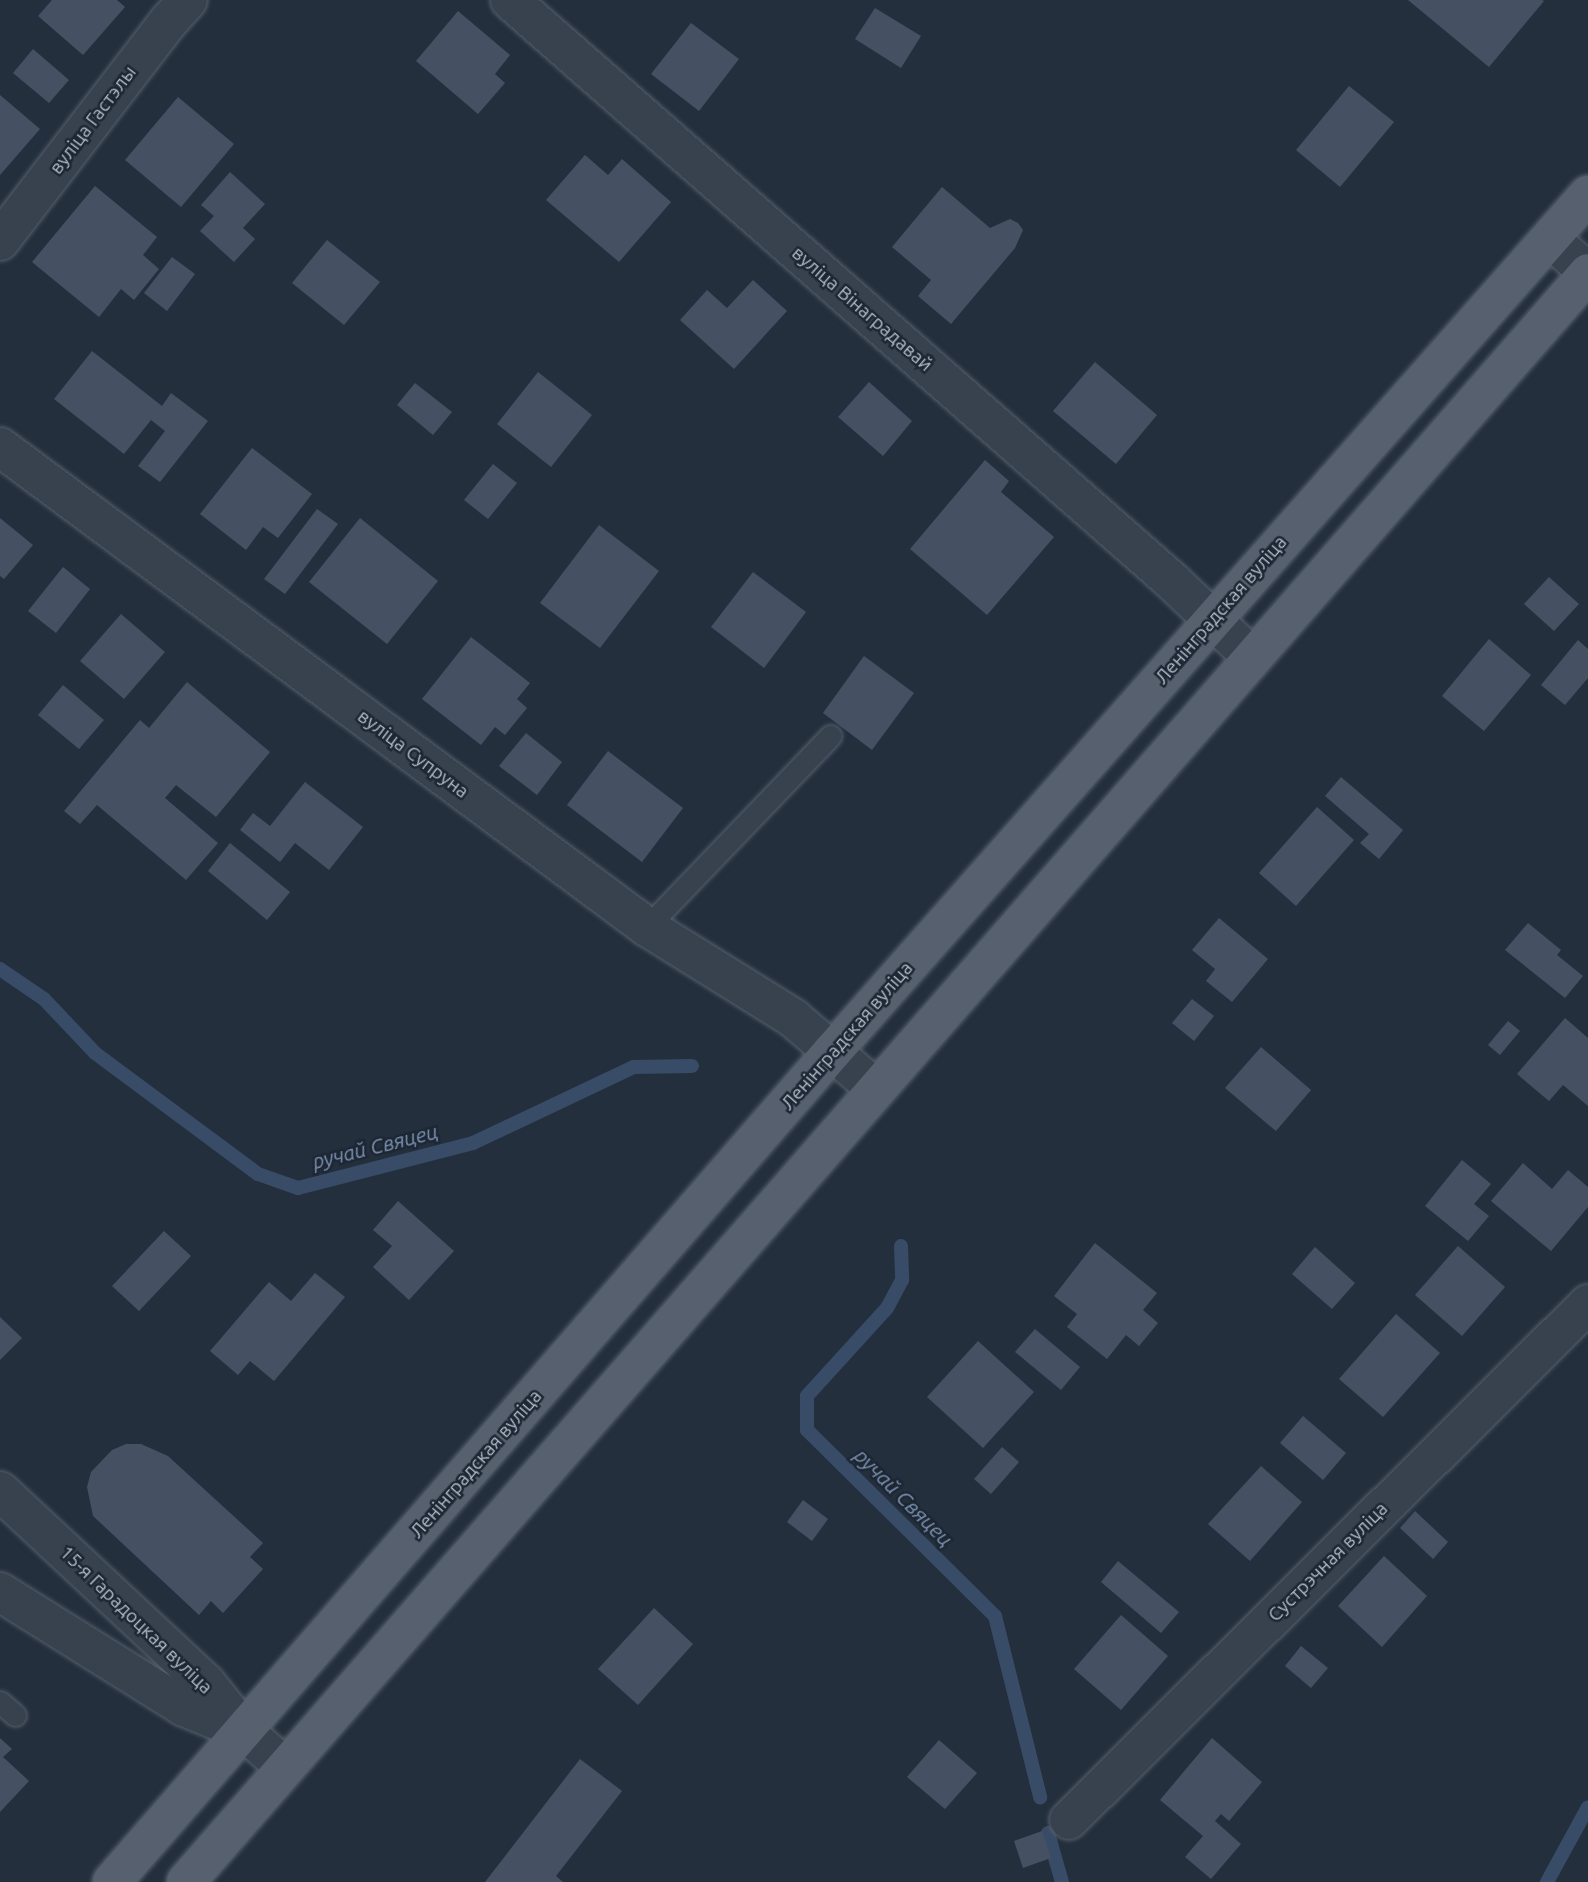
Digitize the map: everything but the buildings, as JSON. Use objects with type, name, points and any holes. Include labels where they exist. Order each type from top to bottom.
[{"type":"main road","name":"Ленінградская вуліца","points":[[112,1882],[245,1732],[832,1052],[1588,195]]},
{"type":"main road","points":[[186,1882],[1588,272]]},
{"type":"street","name":"вуліца Гастэлы","points":[[0,241],[188,0]]},
{"type":"street","name":"вуліца Вінаградавай","points":[[510,0],[1252,657]]},
{"type":"street","points":[[1550,239],[1588,272]]},
{"type":"street","name":"вуліца Супруна","points":[[0,447],[647,927],[793,1018],[876,1089]]},
{"type":"street","name":"Сустрэчная вуліца","points":[[1069,1819],[1588,1304]]},
{"type":"street","name":"15-я Гарадоцкая вуліца","points":[[0,1491],[206,1683],[245,1732]]},
{"type":"street","name":"15-я Гарадоцкая вуліца","points":[[0,1592],[184,1707],[245,1732]]},
{"type":"street","points":[[245,1732],[285,1767]]},
{"type":"lane","points":[[647,927],[831,736]]},
{"type":"waterway","name":"ручай Свяцец","points":[[0,969],[44,999],[95,1053],[258,1174],[298,1188],[473,1143],[634,1067],[692,1066]]},
{"type":"waterway","name":"ручай Свяцец","points":[[901,1246],[902,1280],[887,1308],[807,1396],[807,1430],[995,1616],[1040,1797]]},
{"type":"waterway","points":[[1547,1882],[1588,1807]]},
{"type":"waterway","name":"ручай Свяцец","points":[[1048,1833],[1062,1882]]}]
